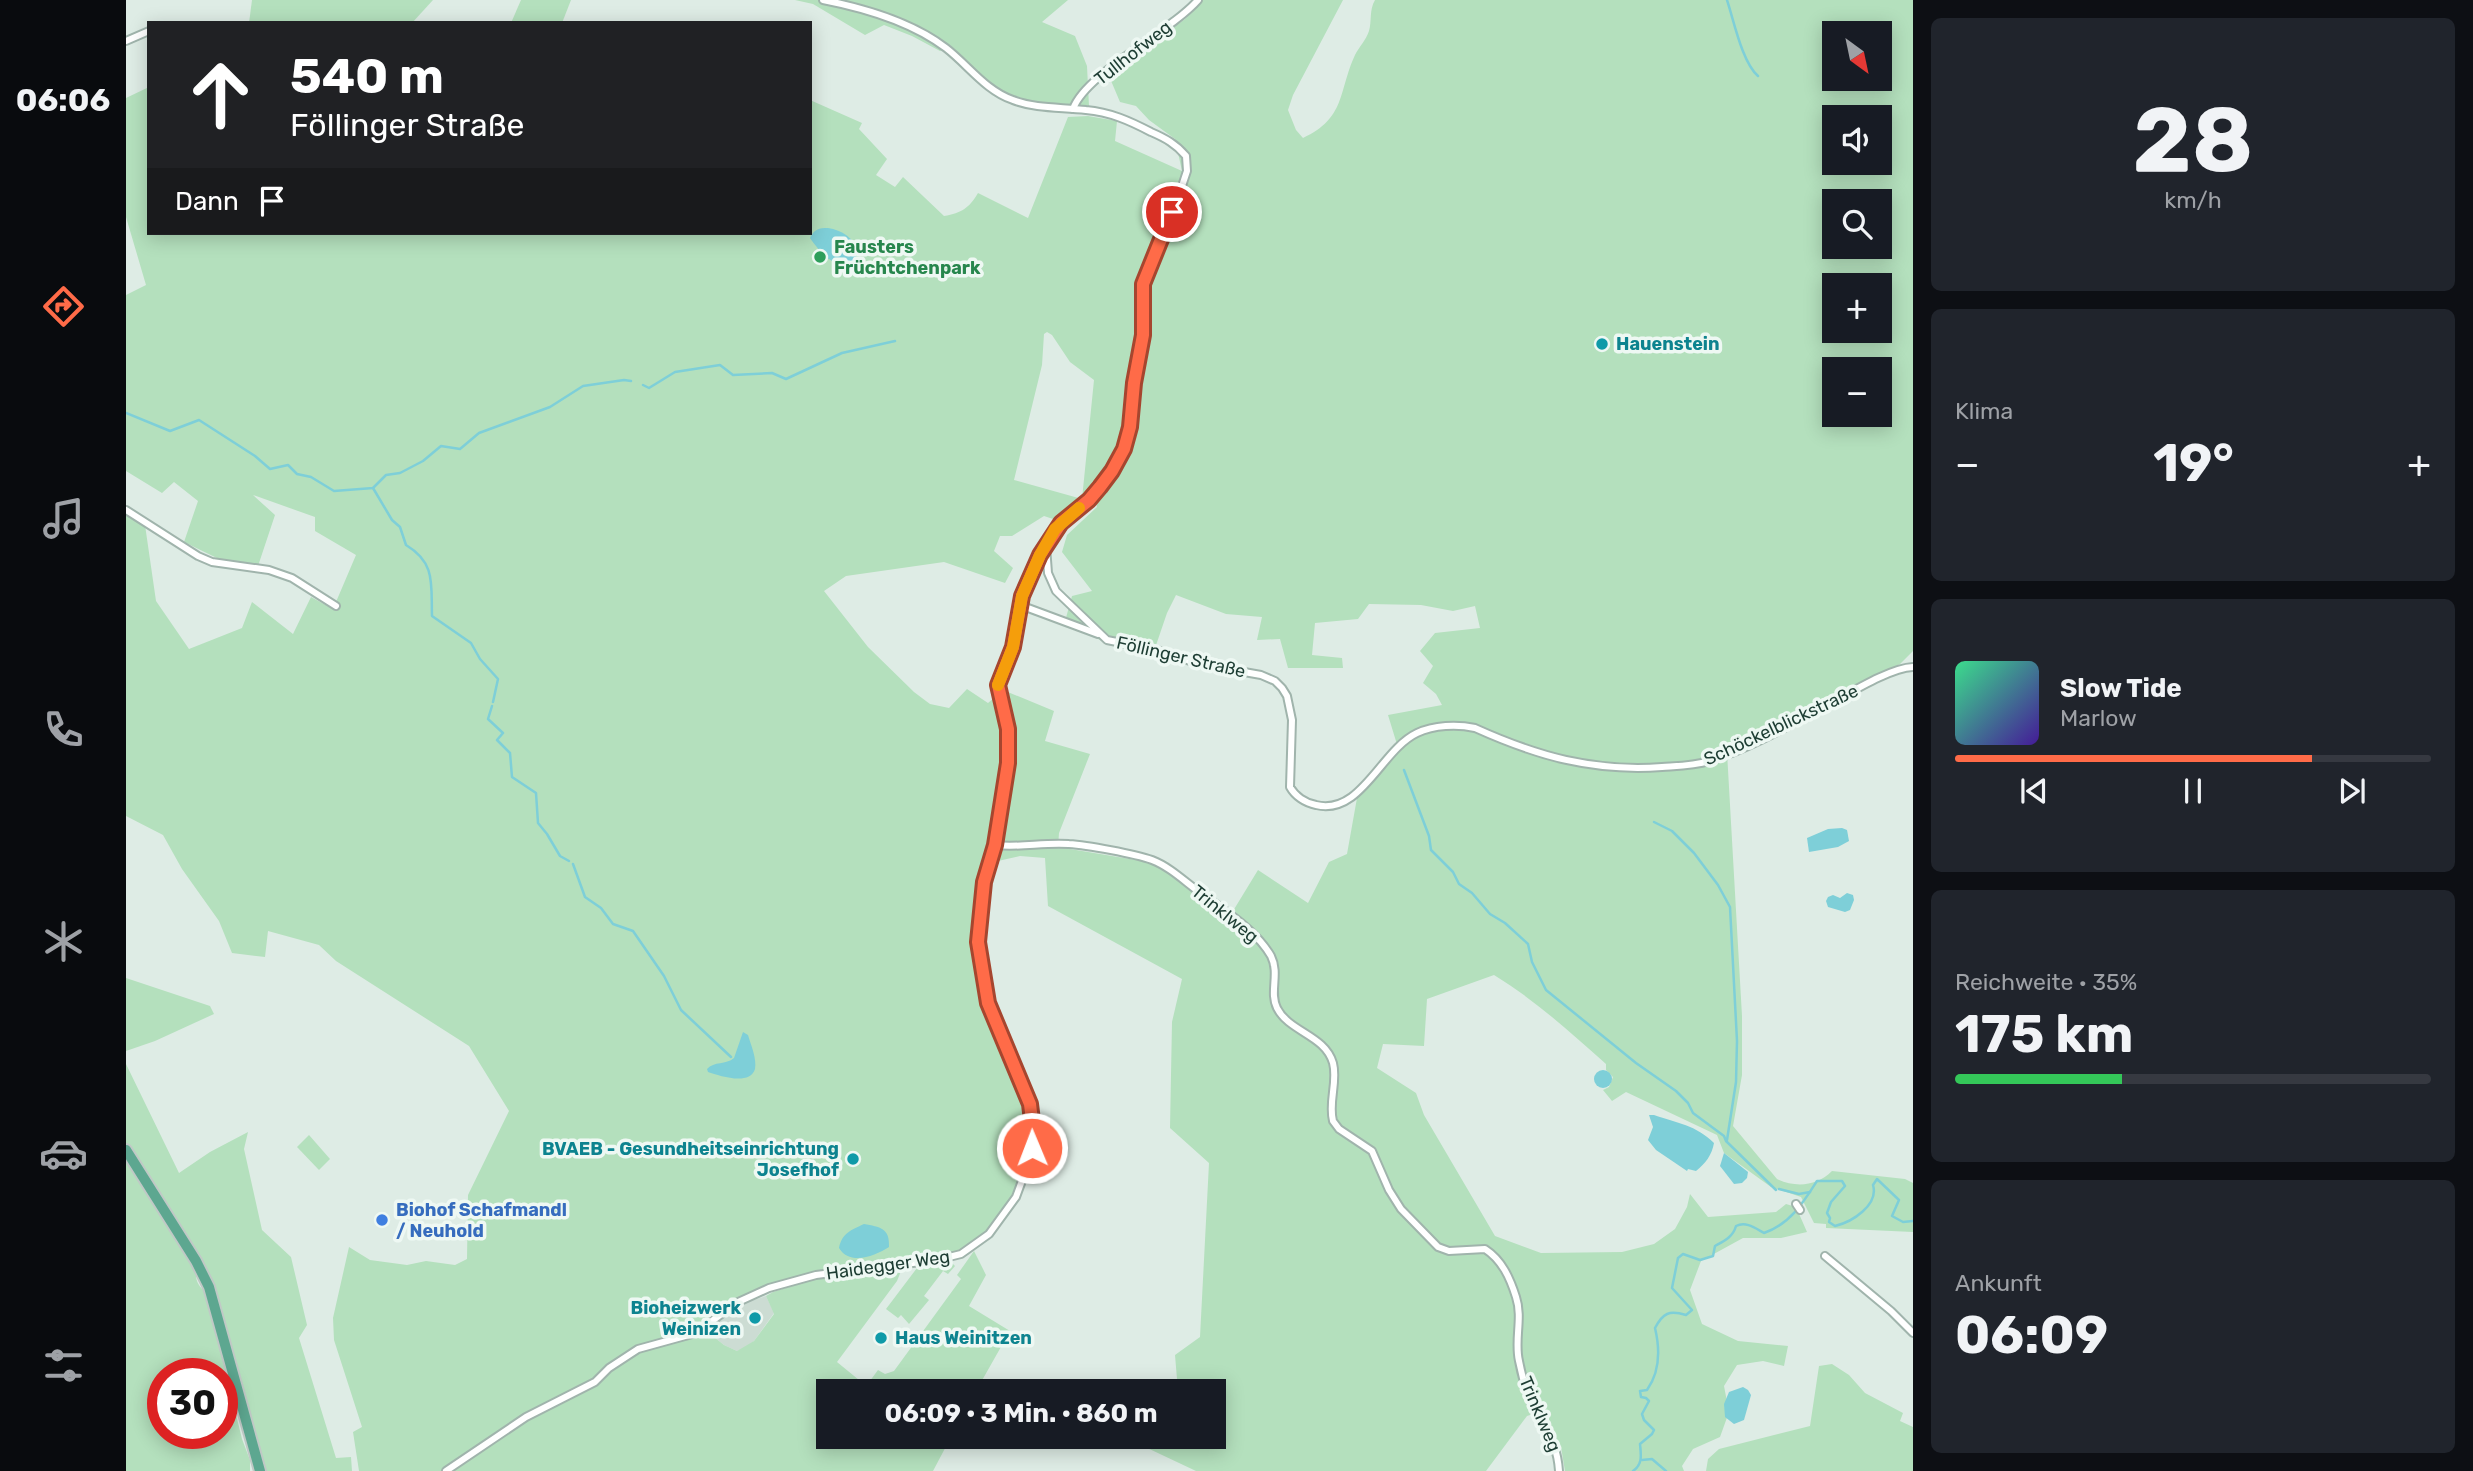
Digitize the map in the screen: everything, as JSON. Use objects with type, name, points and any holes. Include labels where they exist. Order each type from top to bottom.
[{"type":"main road","points":[[126,1150],[196,1261],[209,1287],[260,1471]]},
{"type":"street","points":[[823,0],[885,18],[929,37],[946,48],[996,92],[1013,101],[1112,114],[1170,141],[1186,156],[1187,171],[1143,284],[1143,335],[1134,383],[1130,427],[1124,449],[1100,487],[1061,523],[1046,546]]},
{"type":"street","name":"Tullhofweg","points":[[1073,109],[1083,94],[1108,70],[1198,0]]},
{"type":"street","points":[[126,41],[147,32]]},
{"type":"street","points":[[126,510],[198,556],[212,562],[252,567],[292,578],[336,606]]},
{"type":"street","name":"Haidegger Weg","points":[[446,1471],[526,1417],[595,1382],[609,1368],[638,1349],[695,1333],[736,1303],[769,1288],[816,1275],[937,1260],[961,1254],[980,1242],[1009,1210],[1022,1185],[1030,1159],[1033,1129],[1030,1104],[988,1003],[978,942],[984,882],[995,845],[1009,740],[998,685],[1013,647],[1020,605],[1046,546]]},
{"type":"street","name":"Föllinger Straße","points":[[1046,546],[1048,573],[1056,591],[1100,635],[1115,642],[1157,650],[1199,664],[1261,675],[1275,681],[1287,696],[1291,713],[1289,767]]},
{"type":"street","points":[[1020,605],[1100,635]]},
{"type":"street","name":"Schöckelblickstraße","points":[[1289,767],[1290,788],[1293,793],[1308,804],[1334,806],[1351,799],[1393,752],[1415,734],[1464,726],[1544,756],[1588,765],[1633,769],[1685,766],[1707,762],[1727,754],[1886,675],[1913,667]]},
{"type":"street","name":"Trinklweg","points":[[995,845],[1016,848],[1068,844],[1152,860],[1170,870],[1232,916],[1260,942],[1273,961],[1276,972],[1274,995],[1278,1010],[1288,1021],[1319,1043],[1332,1062],[1333,1121],[1339,1129],[1372,1151],[1401,1209],[1438,1247],[1450,1251],[1485,1249],[1499,1260],[1517,1300],[1518,1360],[1533,1408],[1553,1440],[1559,1471]]},
{"type":"street","points":[[1825,1256],[1913,1333]]},
{"type":"shaded area","points":[[766,1296],[774,1313],[746,1348],[737,1351],[709,1333],[715,1321],[730,1311]]},
{"type":"green space","points":[[252,0],[433,0],[414,21],[249,21]]},
{"type":"green space","points":[[521,0],[571,0],[563,21],[512,21]]},
{"type":"green space","points":[[795,0],[1068,0],[1042,22],[1075,36],[1087,66],[1089,106],[1048,104],[1018,98],[993,84],[950,45],[940,51],[884,25],[865,35],[813,4]]},
{"type":"green space","points":[[1202,0],[1343,0],[1293,95],[1288,110],[1296,130],[1303,138],[1327,122],[1334,113],[1355,55],[1369,31],[1375,0],[1913,0],[1913,651],[1900,664],[1727,752],[1742,1016],[1742,1075],[1733,1126],[1777,1179],[1784,1182],[1806,1184],[1820,1180],[1832,1171],[1905,1179],[1913,1183],[1913,1232],[1826,1228],[1826,1224],[1814,1223],[1801,1197],[1771,1187],[1724,1153],[1717,1135],[1626,1092],[1612,1101],[1603,1090],[1609,1087],[1613,1077],[1606,1070],[1606,1064],[1566,1028],[1494,975],[1427,999],[1424,1046],[1383,1044],[1377,1068],[1416,1093],[1424,1115],[1495,1236],[1541,1253],[1622,1252],[1654,1244],[1675,1229],[1687,1207],[1690,1194],[1708,1217],[1776,1212],[1786,1204],[1796,1207],[1807,1232],[1781,1238],[1743,1238],[1701,1261],[1690,1290],[1702,1324],[1738,1341],[1788,1346],[1784,1366],[1763,1361],[1737,1365],[1724,1386],[1729,1412],[1720,1437],[1693,1449],[1682,1466],[1684,1471],[1565,1471],[1561,1447],[1539,1412],[1527,1416],[1486,1471],[1196,1471],[1149,1449],[1226,1449],[1226,1379],[1177,1379],[1175,1355],[1200,1337],[1209,1163],[1170,1128],[1172,1022],[1182,979],[1048,906],[1045,858],[1020,856],[998,861],[982,860],[972,937],[986,998],[1032,1117],[1026,1173],[999,1223],[961,1254],[795,1280],[736,1303],[717,1318],[709,1333],[737,1351],[754,1341],[774,1314],[766,1296],[773,1292],[815,1279],[898,1267],[901,1271],[897,1281],[837,1362],[858,1379],[816,1379],[816,1449],[945,1449],[933,1471],[359,1471],[353,1432],[362,1427],[334,1340],[333,1318],[349,1247],[370,1260],[407,1265],[426,1261],[455,1265],[467,1259],[468,1195],[509,1111],[469,1046],[336,961],[319,945],[268,931],[265,957],[232,953],[219,921],[182,869],[163,835],[126,816],[126,513],[145,525],[156,601],[189,649],[242,628],[252,602],[293,634],[311,597],[333,609],[356,555],[315,531],[315,517],[253,495],[275,515],[258,566],[221,560],[184,542],[198,501],[174,482],[162,493],[126,471],[126,295],[146,285],[126,217],[126,98],[147,88],[147,235],[812,235],[812,101],[862,123],[859,129],[887,159],[876,175],[895,187],[903,177],[944,216],[964,209],[978,193],[1028,218],[1068,117],[1088,116],[1117,121],[1115,141],[1182,171],[1175,139],[1149,120],[1136,106],[1120,102],[1109,76],[1185,19]],"holes":[[[1047,332],[1052,335],[1070,362],[1094,380],[1082,499],[1014,480],[1042,365],[1044,334]],[[1083,499],[1096,503],[1097,507],[1067,535],[1062,552],[1092,591],[1072,596],[1064,625],[1105,642],[1153,654],[1176,595],[1226,614],[1262,617],[1257,640],[1280,639],[1288,668],[1343,668],[1342,658],[1312,655],[1315,623],[1358,619],[1369,604],[1421,605],[1453,611],[1475,606],[1480,628],[1435,633],[1420,651],[1433,666],[1423,683],[1436,694],[1442,705],[1388,715],[1399,751],[1357,798],[1347,854],[1329,862],[1308,903],[1258,870],[1233,911],[1212,895],[1148,862],[1058,847],[1059,833],[1090,754],[1045,741],[1054,711],[1003,690],[988,703],[967,689],[949,708],[930,704],[868,647],[824,591],[846,576],[944,562],[1005,583],[1013,568],[994,551],[1000,536],[1012,536],[1044,516],[1056,520]]]},
{"type":"green space","points":[[126,978],[210,1006],[214,1014],[126,1051]]},
{"type":"green space","points":[[126,1064],[179,1173],[210,1152],[248,1132],[244,1149],[262,1230],[291,1257],[307,1325],[299,1338],[336,1458],[351,1457],[352,1471],[266,1471],[238,1372],[238,1358],[234,1358],[214,1288],[196,1272],[198,1283],[206,1292],[222,1358],[147,1358],[147,1449],[238,1449],[238,1423],[250,1460],[250,1471],[126,1471]]},
{"type":"green space","points":[[309,1135],[330,1159],[319,1170],[297,1147]]},
{"type":"green space","points":[[974,1251],[986,1275],[969,1306],[1010,1331],[983,1379],[871,1379],[878,1370],[885,1374],[894,1371],[961,1279],[957,1275]]},
{"type":"green space","points":[[949,1260],[955,1266],[948,1274],[943,1271],[924,1296],[929,1300],[909,1324],[901,1315],[898,1318],[886,1309],[917,1268]]},
{"type":"green space","points":[[1832,1364],[1849,1375],[1865,1393],[1903,1413],[1900,1421],[1913,1427],[1913,1471],[1706,1471],[1708,1459],[1719,1449],[1810,1426],[1819,1366]]},
{"type":"water","points":[[822,228],[843,233],[854,243],[858,252],[853,263],[840,264],[823,254],[810,238]]},
{"type":"water","points":[[1828,829],[1847,830],[1849,841],[1838,847],[1809,852],[1807,838]]},
{"type":"water","points":[[1847,893],[1853,895],[1854,900],[1850,910],[1845,912],[1828,907],[1828,897],[1833,895],[1840,898]]},
{"type":"water","points":[[743,1032],[748,1035],[754,1056],[755,1069],[752,1074],[734,1078],[708,1072],[710,1067],[734,1058]]},
{"type":"water","points":[[1599,1070],[1607,1070],[1612,1079],[1610,1086],[1599,1088],[1594,1083],[1594,1075]]},
{"type":"water","points":[[1649,1115],[1686,1125],[1714,1143],[1705,1162],[1696,1171],[1687,1171],[1656,1150],[1648,1140],[1653,1127]]},
{"type":"water","points":[[1724,1153],[1748,1172],[1742,1183],[1734,1184],[1720,1166]]},
{"type":"water","points":[[864,1224],[886,1232],[889,1247],[863,1258],[849,1257],[839,1248],[842,1239],[851,1230]]},
{"type":"water","points":[[1743,1387],[1751,1395],[1744,1420],[1734,1424],[1725,1417],[1724,1404],[1729,1392]]},
{"type":"waterway","points":[[1727,0],[1747,61],[1758,76]]},
{"type":"waterway","points":[[643,385],[649,388],[675,372],[720,365],[733,375],[772,373],[786,379],[842,353],[895,341]]},
{"type":"waterway","points":[[126,413],[170,431],[199,420],[255,456],[270,469],[288,465],[297,474],[311,477],[334,491],[373,488],[386,475],[400,473],[423,461],[441,446],[460,449],[479,433],[550,407],[583,386],[631,381]]},
{"type":"waterway","points":[[373,488],[392,520],[400,527],[406,545],[423,559],[427,567],[431,584],[432,616],[471,643],[480,659],[498,679],[493,702]]},
{"type":"waterway","points":[[492,706],[488,719],[503,733],[497,740],[510,753],[512,777],[536,793],[538,823],[560,856],[569,861]]},
{"type":"waterway","points":[[1404,770],[1429,836],[1431,850],[1453,872],[1459,884],[1472,893],[1490,914],[1505,923],[1528,944],[1532,962],[1546,990],[1636,1063],[1676,1091],[1688,1103],[1693,1113],[1724,1136],[1776,1190]]},
{"type":"waterway","points":[[1654,822],[1672,831],[1694,853],[1718,885],[1730,907],[1737,1041],[1736,1082],[1727,1140]]},
{"type":"waterway","points":[[573,864],[585,897],[601,908],[613,924],[633,931],[664,976],[681,1010],[731,1057]]},
{"type":"waterway","points":[[1633,1471],[1640,1462],[1640,1444],[1654,1430],[1644,1420],[1642,1414],[1649,1401],[1641,1397],[1640,1391],[1647,1390],[1657,1368],[1658,1344],[1655,1328],[1667,1314],[1686,1315],[1692,1310],[1672,1288],[1678,1258],[1683,1254],[1700,1260],[1713,1256],[1715,1246],[1728,1238],[1736,1226],[1743,1224],[1764,1233],[1773,1229],[1795,1212],[1817,1181],[1842,1181],[1845,1186],[1831,1202],[1827,1213],[1829,1222],[1835,1226],[1863,1212],[1872,1199],[1873,1185],[1877,1179],[1899,1200],[1892,1216],[1903,1222],[1913,1221]]},
{"type":"waterway","points":[[1779,1189],[1799,1194],[1810,1192]]},
{"type":"waterway","points":[[1642,1460],[1652,1459],[1666,1471]]},
{"type":"slow traffic","points":[[998,685],[1013,647],[1022,596],[1040,555],[1055,529],[1079,508]]},
{"type":"place","name":"Fausters Früchtchenpark","points":[[820,257]]},
{"type":"place","name":"Hauenstein","points":[[1602,344]]},
{"type":"place","name":"BVAEB - Gesundheitseinrichtung Josefhof","points":[[853,1159]]},
{"type":"place","name":"Biohof Schafmandl / Neuhold","points":[[382,1220]]},
{"type":"place","name":"Bioheizwerk Weinizen","points":[[755,1318]]},
{"type":"place","name":"Haus Weinitzen","points":[[881,1338]]},
{"type":"route","points":[[1032,1148],[1030,1104],[988,1003],[979,957],[984,882],[995,845],[1008,763],[1008,729],[998,685],[1013,647],[1022,596],[1040,555],[1055,529],[1100,487],[1124,449],[1130,427],[1134,383],[1143,335],[1143,284],[1172,212]]}]
